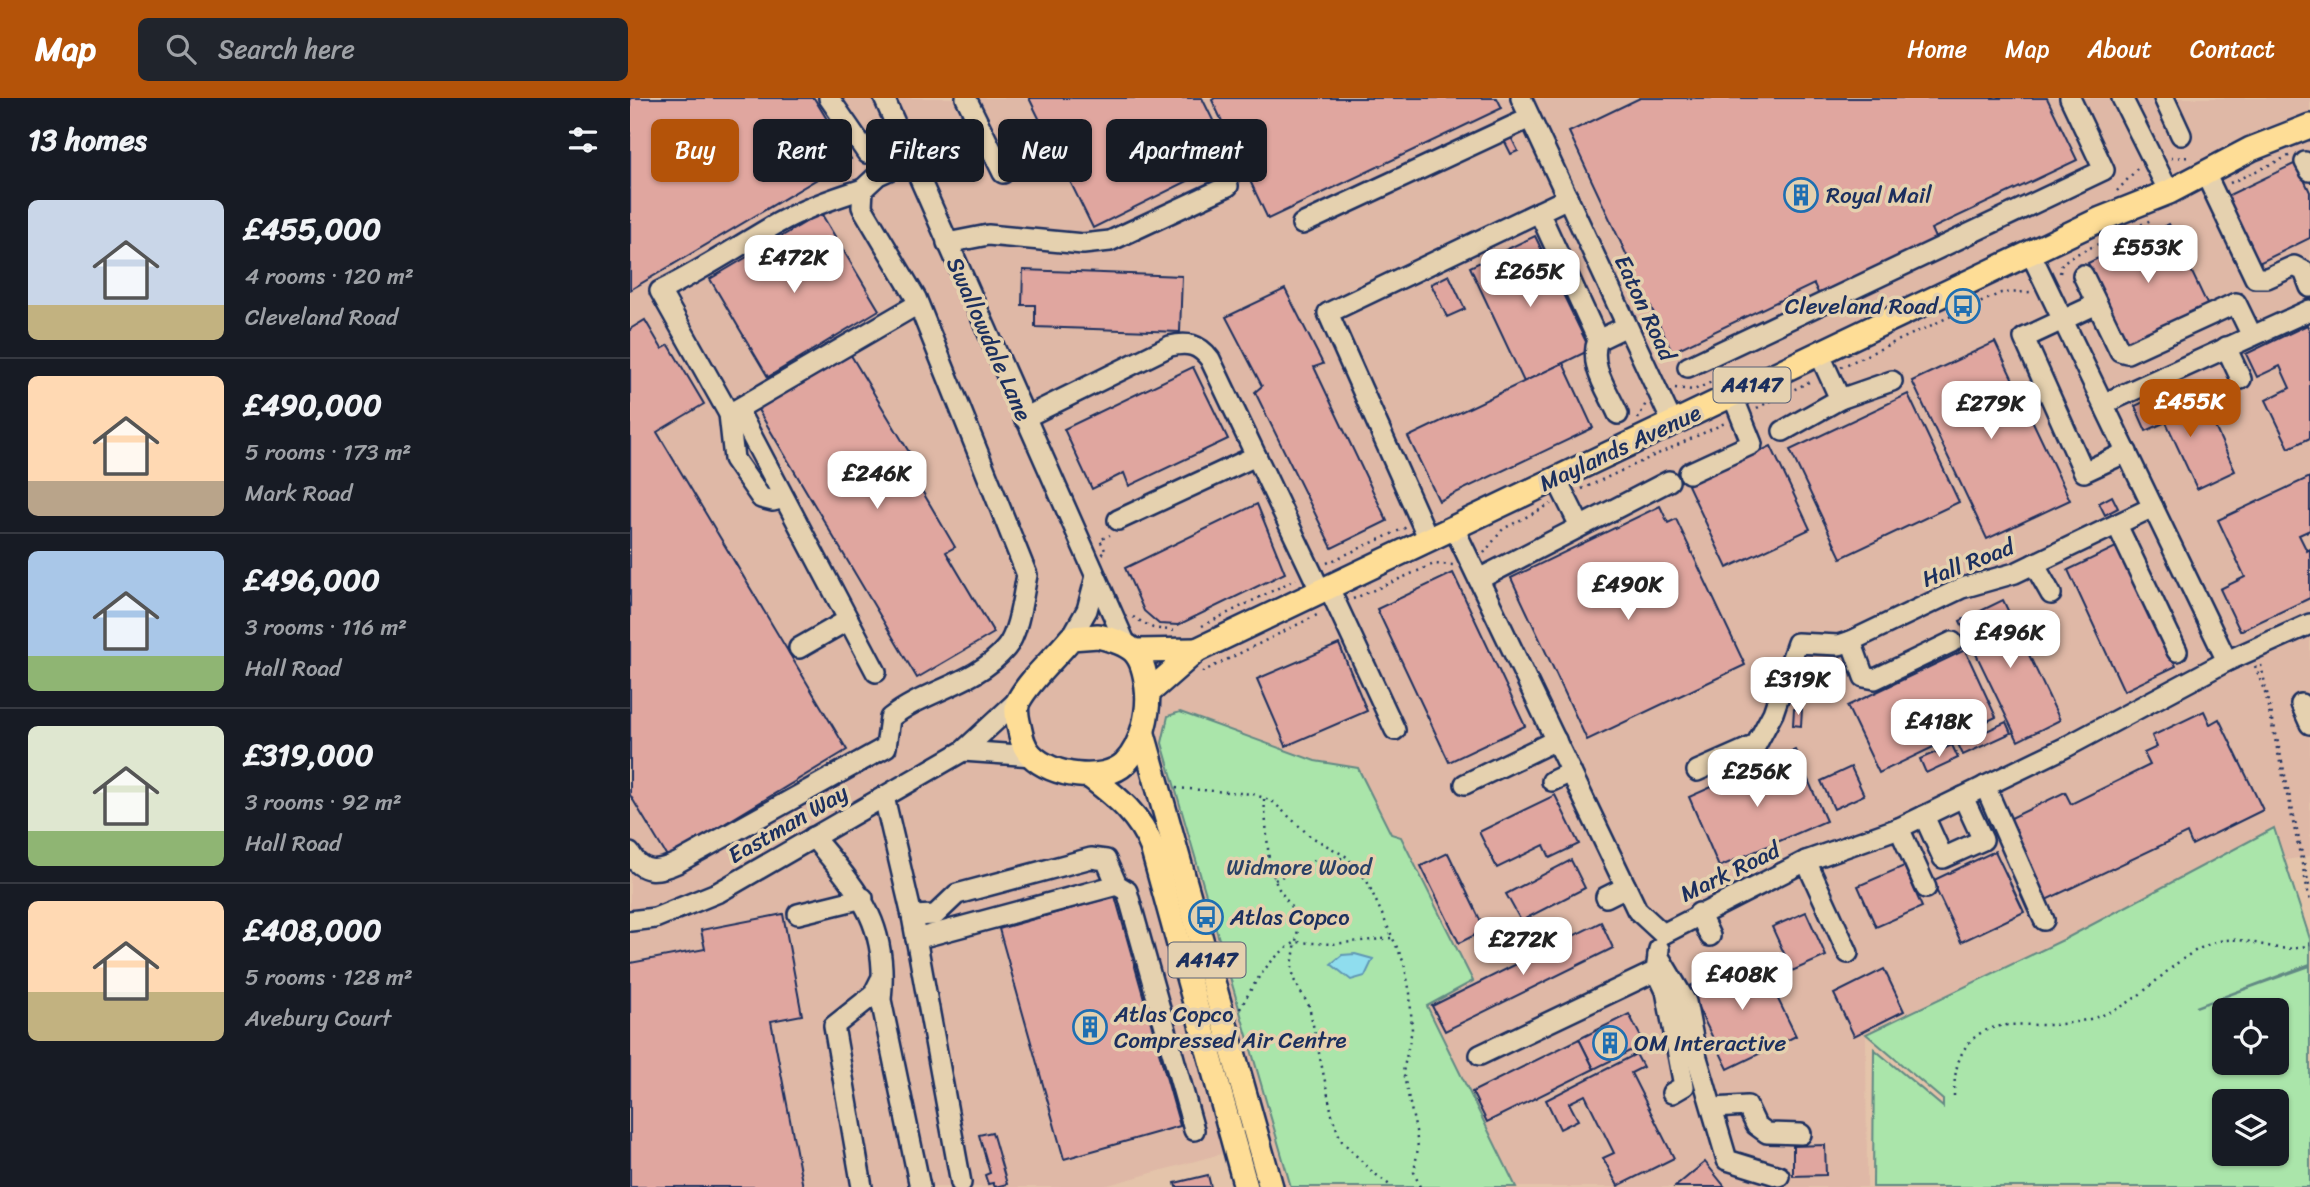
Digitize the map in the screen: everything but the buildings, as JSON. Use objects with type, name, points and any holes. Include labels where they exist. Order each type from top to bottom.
[{"type":"main road","name":"Maylands Avenue","points":[[1148,693],[1197,650],[1328,594],[1429,540],[1556,478],[1673,425],[1732,394],[2101,219],[2206,175],[2251,149],[2310,127]]},
{"type":"main road","points":[[1098,636],[1130,647],[1145,670],[1148,693],[1143,734],[1125,764],[1092,778],[1060,771],[1032,756],[1023,742],[1017,717],[1017,701],[1071,638],[1098,636]]},
{"type":"main road","name":"Maylands Avenue","points":[[1130,647],[1197,650]]},
{"type":"main road","name":"A4147","points":[[1143,734],[1272,1187]]},
{"type":"main road","name":"A4147","points":[[1092,778],[1124,802],[1144,827],[1152,847],[1246,1187]]},
{"type":"street","points":[[829,98],[866,152]]},
{"type":"street","name":"Swallowdale Lane","points":[[884,98],[893,119]]},
{"type":"street","points":[[965,98],[998,163]]},
{"type":"street","name":"Eaton Road","points":[[1521,98],[1673,425]]},
{"type":"street","points":[[1688,367],[2104,170],[2070,98]]},
{"type":"street","points":[[2164,98],[2181,135]]},
{"type":"street","points":[[2126,99],[2169,192]]},
{"type":"street","points":[[1302,223],[1530,118]]},
{"type":"street","points":[[2206,175],[2255,278],[2267,278],[2294,266],[2304,271],[2310,287]]},
{"type":"street","points":[[870,182],[863,189],[823,202],[780,222],[698,272],[660,291],[784,498],[876,672]]},
{"type":"street","name":"Swallowdale Lane","points":[[921,182],[1095,580],[1130,647]]},
{"type":"street","points":[[947,243],[988,235],[1083,244],[1110,241],[1227,186]]},
{"type":"street","points":[[630,853],[644,869],[658,871],[677,863],[886,747],[890,718],[971,676],[1007,647],[1020,609],[1027,575],[918,304],[862,207],[863,189]]},
{"type":"street","points":[[1429,540],[1328,313],[1567,198]]},
{"type":"street","points":[[1539,212],[1598,340]]},
{"type":"street","points":[[2031,254],[2132,452],[2153,508],[2172,527],[2227,662]]},
{"type":"street","points":[[2083,275],[2120,351],[2127,353],[2236,303],[2252,336]]},
{"type":"street","points":[[734,412],[918,304]]},
{"type":"street","points":[[2097,304],[2024,338],[2084,472],[2132,452]]},
{"type":"street","points":[[2105,403],[2310,310]]},
{"type":"street","points":[[1618,414],[1595,365],[1594,351],[1598,340],[1627,326]]},
{"type":"street","points":[[1024,418],[1170,346],[1192,344],[1203,349],[1395,730]]},
{"type":"street","points":[[2226,348],[2241,379]]},
{"type":"street","points":[[1819,353],[1840,399]]},
{"type":"street","points":[[1783,431],[1840,399],[1892,381]]},
{"type":"street","points":[[1689,473],[1752,444],[1732,394]]},
{"type":"street","points":[[1118,520],[1256,456]]},
{"type":"street","points":[[1556,478],[1580,526]]},
{"type":"street","points":[[1472,572],[1580,526],[1669,481]]},
{"type":"street","name":"Hall Road","points":[[1697,771],[1756,746],[1773,713],[1797,643],[1839,645],[1851,641],[1962,588],[2015,573],[2153,508]]},
{"type":"street","points":[[2117,525],[2177,652]]},
{"type":"street","points":[[1454,528],[1472,572],[1637,910],[1663,934],[1657,963],[1666,991],[1684,1086],[1672,1093]]},
{"type":"street","points":[[2034,564],[2051,594]]},
{"type":"street","points":[[1071,638],[1087,610],[1095,580]]},
{"type":"street","points":[[799,648],[848,620]]},
{"type":"street","name":"Mark Road","points":[[1663,934],[1699,913],[1748,901],[1806,862],[1899,828],[2227,662],[2310,624]]},
{"type":"street","points":[[1851,641],[1864,677],[1875,679],[1952,642]]},
{"type":"street","name":"Eastman Way","points":[[630,921],[655,918],[719,892],[962,751],[1017,701]]},
{"type":"street","points":[[2301,704],[2310,724]]},
{"type":"street","points":[[1465,784],[1556,740]]},
{"type":"street","points":[[962,751],[1032,756]]},
{"type":"street","points":[[1552,781],[1571,772]]},
{"type":"street","points":[[1984,786],[2044,920]]},
{"type":"street","points":[[884,797],[889,806],[912,916],[961,1183]]},
{"type":"street","points":[[1924,816],[1943,858],[1983,840],[1963,797]]},
{"type":"street","points":[[1899,828],[1926,888]]},
{"type":"street","points":[[813,837],[863,898],[874,921],[884,974],[881,1000],[920,1187]]},
{"type":"street","points":[[912,916],[935,915],[957,894],[1096,857],[1106,860],[1117,885],[1126,891],[1194,1130]]},
{"type":"street","points":[[1806,862],[1847,953]]},
{"type":"street","points":[[916,939],[1117,885]]},
{"type":"street","points":[[1606,897],[1626,887]]},
{"type":"street","points":[[798,914],[863,898]]},
{"type":"street","points":[[1699,913],[1710,936]]},
{"type":"street","points":[[1480,1055],[1657,963]]},
{"type":"street","points":[[1657,963],[1686,1002],[1697,1058],[1714,1108],[1727,1160],[1779,1176]]},
{"type":"street","points":[[862,1187],[834,1026],[873,995],[884,974]]},
{"type":"street","points":[[1714,1108],[1747,1106],[1756,1125],[1767,1133],[1801,1134]]},
{"type":"path","points":[[1102,544],[1100,540],[1107,537]]},
{"type":"path","points":[[1096,549],[1099,555]]},
{"type":"path","points":[[1196,675],[1328,594],[1434,564],[1472,572]]},
{"type":"path","points":[[1124,612],[1153,628],[1177,631]]},
{"type":"path","points":[[2255,658],[2254,664],[2264,693],[2310,901]]},
{"type":"path","points":[[2260,660],[2310,890]]},
{"type":"path","points":[[1171,789],[1253,794],[1264,798],[1288,814],[1310,836],[1347,857],[1367,881],[1404,963],[1410,993],[1412,1030],[1403,1072],[1417,1139],[1414,1172],[1420,1187]]},
{"type":"path","points":[[1264,798],[1266,847],[1275,880],[1295,913],[1298,929],[1292,966],[1294,980],[1309,1006],[1333,1119],[1341,1140],[1392,1187]]},
{"type":"path","points":[[1275,880],[1315,860],[1347,857]]},
{"type":"path","points":[[1222,1014],[1240,1010],[1255,979],[1269,963],[1296,942],[1332,944],[1392,938]]},
{"type":"path","points":[[1954,1096],[1958,1062],[1965,1048],[1980,1034],[2007,1025],[2081,1022],[2108,1013],[2132,1003],[2192,952],[2218,941],[2241,940],[2291,950],[2310,944]]},
{"type":"shaded area","points":[[630,98],[2310,98],[2310,856],[2286,860],[2273,828],[2065,939],[1866,1033],[1867,1187],[1233,1187],[1224,1153],[1101,1187],[630,1187]]},
{"type":"green space","name":"Widmore Wood","points":[[1180,712],[1315,761],[1358,768],[1391,834],[1401,837],[1473,981],[1427,1006],[1516,1187],[1291,1187],[1162,743],[1168,716]]},
{"type":"green space","points":[[2274,828],[2310,939],[2310,964],[2220,998],[2212,998],[2212,1001],[2196,1007],[2212,1001],[2212,1075],[2289,1075],[2289,998],[2221,998],[2310,966],[2310,1187],[1873,1187],[1874,1049],[1943,1107],[1943,1100],[1866,1034],[2065,939]]},
{"type":"water","points":[[1355,954],[1373,959],[1365,976],[1351,980],[1331,964],[1342,955]]},
{"type":"place","name":"Royal Mail","points":[[1801,195]]},
{"type":"place","name":"Cleveland Road","points":[[1963,306]]},
{"type":"place","name":"Atlas Copco","points":[[1206,917]]},
{"type":"place","name":"Atlas Copco Compressed Air Centre","points":[[1090,1027]]},
{"type":"place","name":"OM Interactive","points":[[1610,1043]]}]
